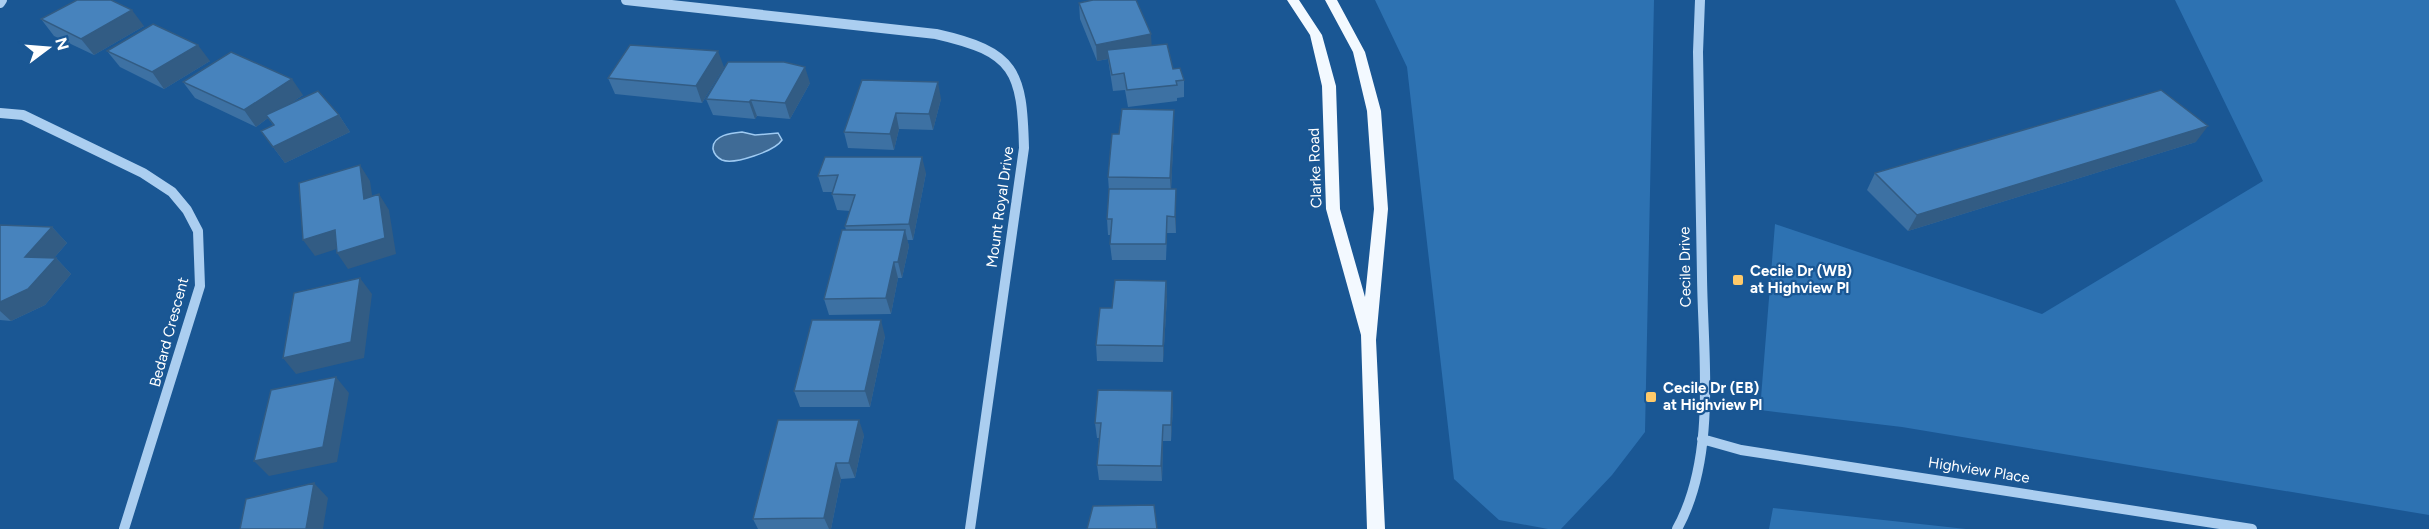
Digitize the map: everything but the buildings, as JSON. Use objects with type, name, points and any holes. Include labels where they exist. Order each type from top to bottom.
[{"type":"main road","name":"Clarke Road","points":[[1293,0],[1316,35],[1329,86],[1334,209],[1368,340]]},
{"type":"main road","name":"Clarke Road","points":[[1331,0],[1359,52],[1374,111],[1381,209],[1368,340],[1376,529]]},
{"type":"street","name":"Mount Royal Drive","points":[[626,0],[936,34],[983,48],[1001,60],[1016,78],[1023,102],[1024,148],[970,529]]},
{"type":"street","name":"Cecile Drive","points":[[1677,529],[1690,502],[1702,438],[1704,394],[1698,52],[1700,0]]},
{"type":"street","name":"Bedard Crescent","points":[[0,113],[23,116],[142,172],[172,192],[187,210],[198,231],[200,286],[124,529]]},
{"type":"street","name":"Highview Place","points":[[1702,438],[1741,450],[2252,529]]},
{"type":"shaded area","points":[[1375,0],[1654,0],[1645,432],[1612,475],[1561,529],[1548,529],[1499,520],[1454,479],[1407,67]]},
{"type":"shaded area","points":[[2175,0],[2429,0],[2429,515],[1902,427],[1760,410],[1775,224],[2042,314],[2263,181]]},
{"type":"shaded area","points":[[742,132],[755,135],[778,133],[782,140],[763,152],[735,161],[722,160],[714,153],[714,144],[719,138]]},
{"type":"shaded area","points":[[1773,508],[1966,529],[1769,529]]},
{"type":"place","name":"Cecile Dr (WB) at Highview Pl","points":[[1738,280]]},
{"type":"place","name":"Cecile Dr (EB) at Highview Pl","points":[[1651,397]]}]
